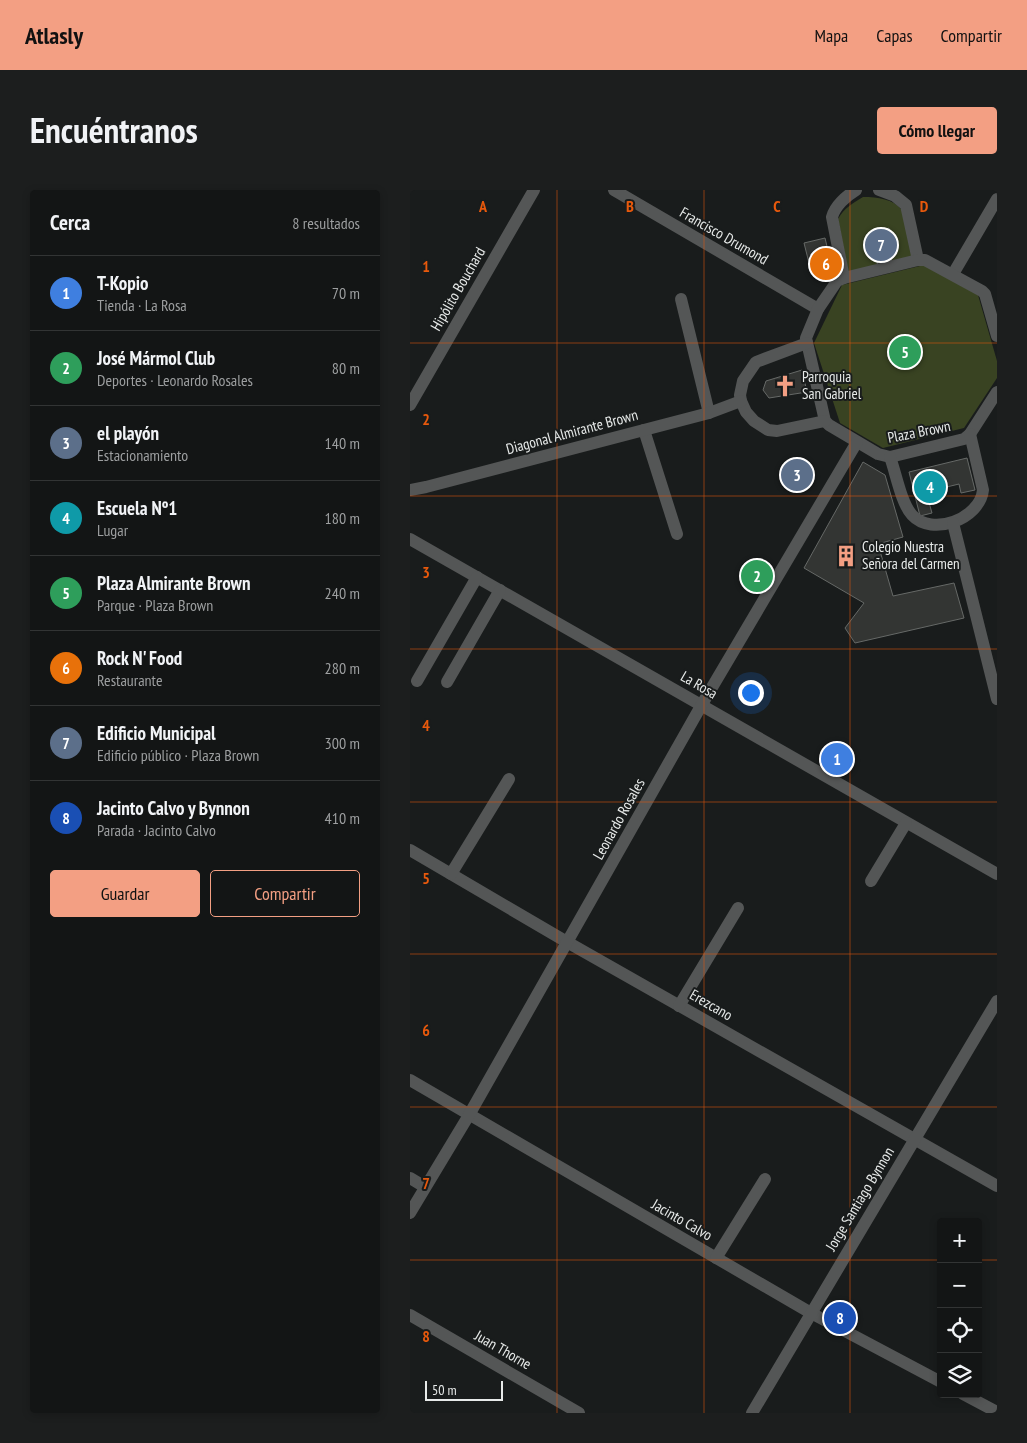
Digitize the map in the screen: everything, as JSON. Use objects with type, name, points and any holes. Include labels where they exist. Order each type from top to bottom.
[{"type":"street","name":"Hipólito Bouchard","points":[[410,405],[534,190]]},
{"type":"street","name":"Francisco Drumond","points":[[614,190],[818,309]]},
{"type":"street","points":[[844,278],[832,218],[842,201],[856,190]]},
{"type":"street","points":[[879,190],[895,196],[906,205],[918,260]]},
{"type":"street","points":[[953,274],[997,199]]},
{"type":"street","points":[[806,343],[756,362],[743,381],[740,395],[746,412],[754,421],[768,430],[777,431],[825,421],[806,343],[808,330],[818,309],[837,282],[844,278],[918,260],[925,260],[982,291],[991,293],[997,335]]},
{"type":"street","points":[[681,299],[709,413]]},
{"type":"street","name":"Plaza Brown","points":[[825,421],[878,454],[890,457],[960,440],[970,434],[993,407],[997,392]]},
{"type":"street","name":"Diagonal Almirante Brown","points":[[410,490],[709,413],[741,401]]},
{"type":"street","points":[[644,430],[677,534]]},
{"type":"street","points":[[890,457],[906,505],[913,516],[922,522],[932,524],[953,523],[970,513],[983,496],[970,434]]},
{"type":"street","name":"Leonardo Rosales","points":[[410,1213],[469,1115],[701,706],[857,442]]},
{"type":"street","points":[[953,523],[997,699]]},
{"type":"street","name":"La Rosa","points":[[410,540],[997,874]]},
{"type":"street","points":[[417,681],[477,577]]},
{"type":"street","points":[[447,682],[500,590]]},
{"type":"street","points":[[451,874],[509,779]]},
{"type":"street","points":[[871,880],[906,823]]},
{"type":"street","name":"Erezcano","points":[[410,850],[679,1006],[997,1186]]},
{"type":"street","points":[[679,1006],[738,908]]},
{"type":"street","name":"Jorge Santiago Bynnon","points":[[752,1413],[997,1001]]},
{"type":"street","name":"Jacinto Calvo","points":[[410,1080],[811,1313],[937,1380]]},
{"type":"street","points":[[410,1178],[425,1187]]},
{"type":"street","points":[[716,1258],[765,1179]]},
{"type":"street","name":"Juan Thorne","points":[[410,1315],[579,1413]]},
{"type":"street","points":[[971,1398],[997,1412]]},
{"type":"green space","points":[[863,197],[885,199],[894,203],[902,210],[914,259],[849,275],[838,219],[846,209]]},
{"type":"green space","points":[[924,265],[978,295],[997,361],[997,378],[964,428],[883,448],[840,423],[814,343],[842,285]]},
{"type":"building","points":[[889,228],[897,254],[890,256],[892,262],[878,266],[876,259],[873,260],[866,235]]},
{"type":"building","points":[[825,238],[831,263],[824,273],[809,263],[804,243]]},
{"type":"building","name":"Parroquia San Gabriel","points":[[802,370],[807,392],[769,398],[763,390],[766,381]]},
{"type":"building","points":[[967,458],[975,490],[961,493],[959,484],[926,492],[932,513],[920,516],[909,472]]},
{"type":"building","name":"Colegio Nuestra Señora del Carmen","points":[[863,462],[885,475],[903,537],[878,544],[893,596],[954,583],[964,618],[855,643],[845,628],[864,603],[804,568]]},
{"type":"place","name":"Edificio Municipal","points":[[881,245]]},
{"type":"place","name":"Rock N' Food","points":[[826,264]]},
{"type":"place","name":"Plaza Almirante Brown","points":[[905,352]]},
{"type":"place","name":"Parroquia San Gabriel","points":[[785,386]]},
{"type":"place","name":"el playón","points":[[797,475]]},
{"type":"place","name":"Escuela Nº1","points":[[930,487]]},
{"type":"place","name":"Colegio Nuestra Señora del Carmen","points":[[846,556]]},
{"type":"place","name":"José Mármol Club","points":[[757,576]]},
{"type":"place","name":"T-Kopio","points":[[837,759]]},
{"type":"place","name":"Jacinto Calvo y Bynnon","points":[[840,1318]]}]
